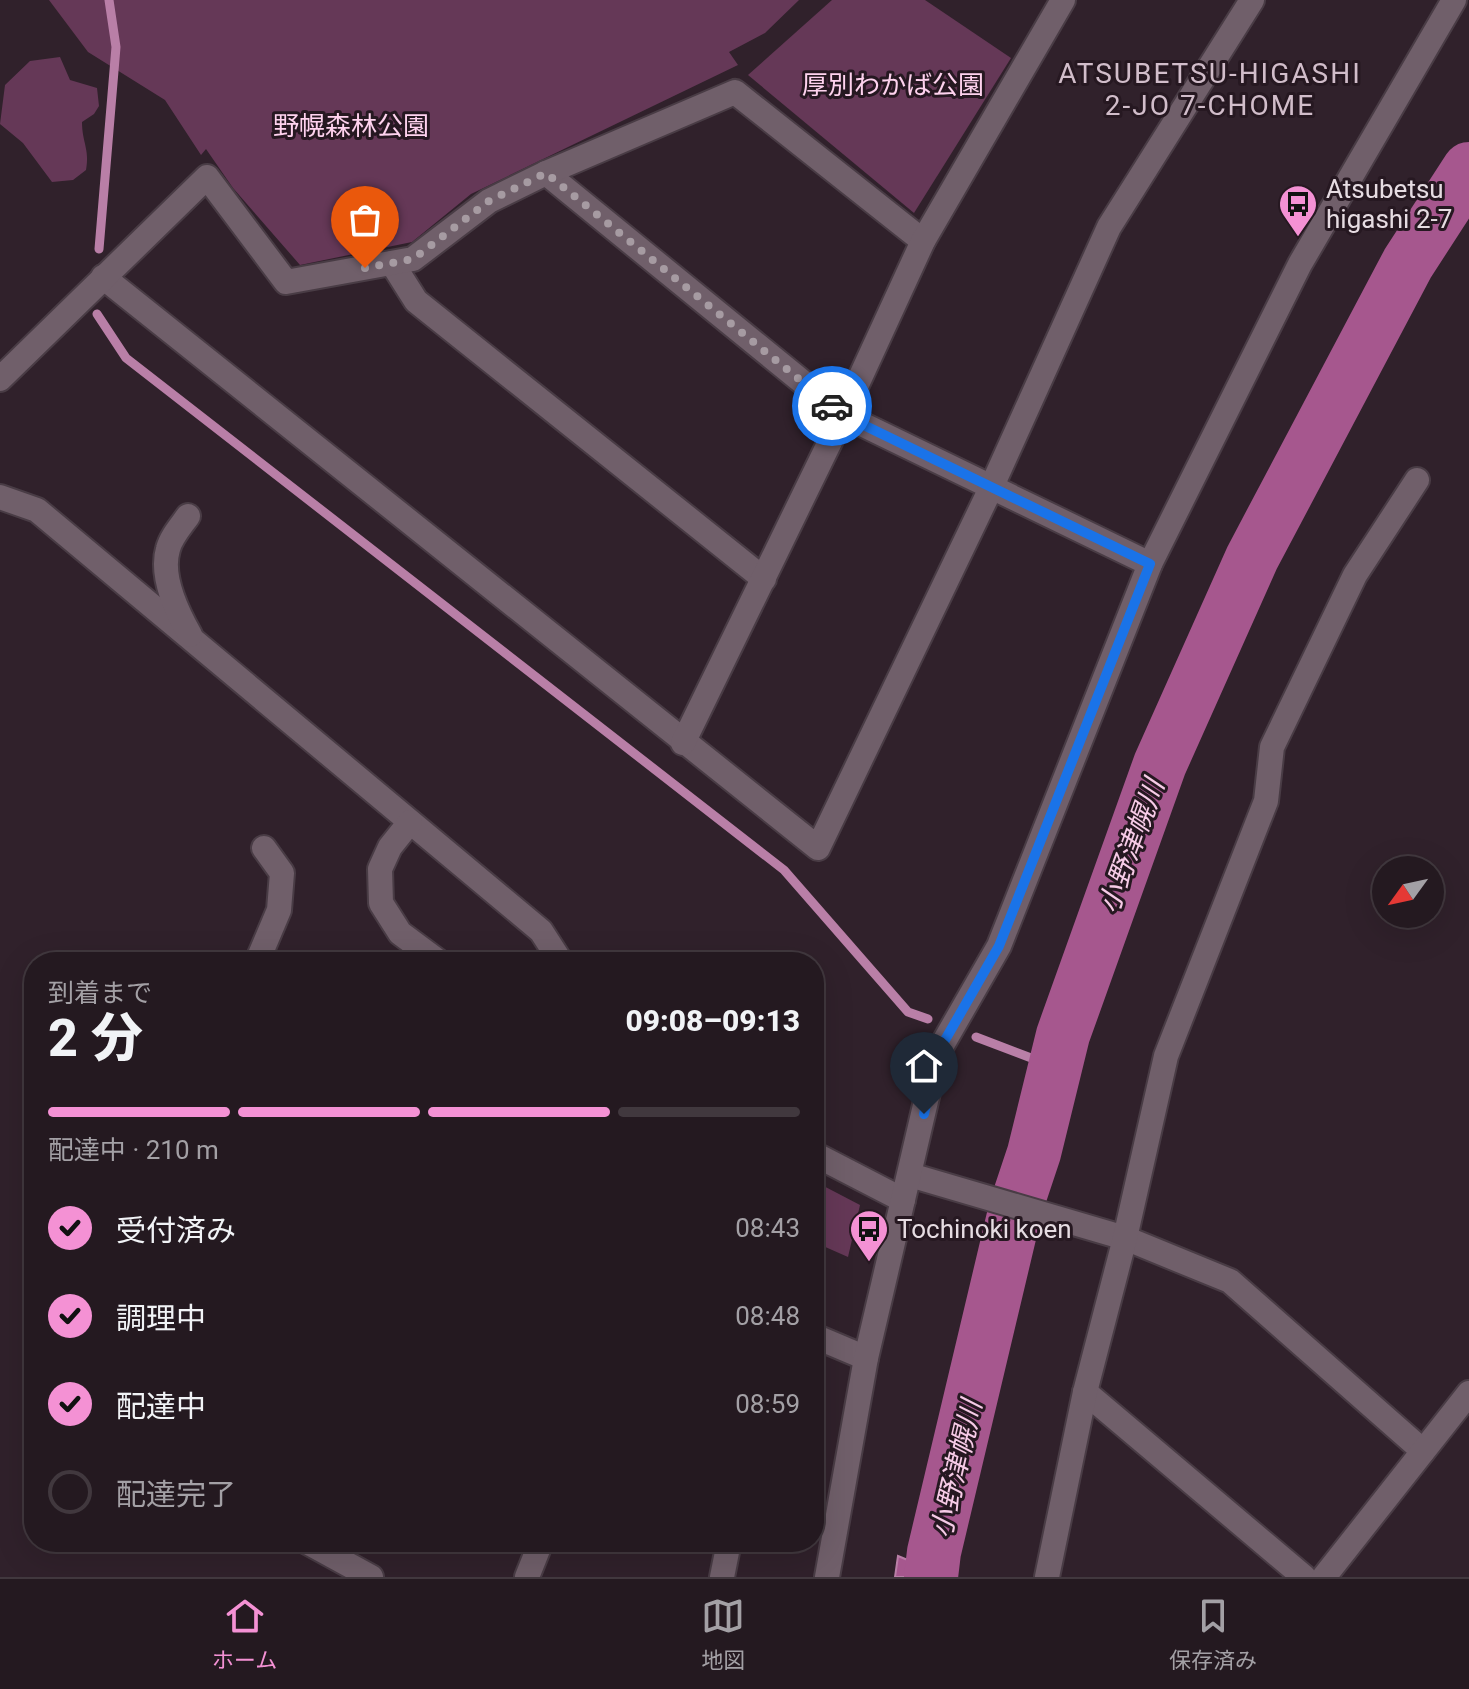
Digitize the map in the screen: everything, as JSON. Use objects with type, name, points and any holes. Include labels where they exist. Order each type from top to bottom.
[{"type":"street","points":[[683,743],[843,415],[923,241],[1063,0]]},
{"type":"street","points":[[103,277],[818,848],[992,486],[1109,227],[1252,0]]},
{"type":"street","points":[[827,1577],[866,1358],[937,1054],[999,946],[1150,564],[1300,264],[1454,0]]},
{"type":"street","points":[[0,379],[207,177],[286,282],[413,259],[489,201],[546,173],[735,92],[923,241]]},
{"type":"street","points":[[546,173],[843,415],[1150,564]]},
{"type":"street","points":[[392,263],[416,301],[764,579]]},
{"type":"street","points":[[1047,1577],[1085,1392],[1125,1238],[1166,1056],[1266,801],[1272,747],[1355,575],[1417,480]]},
{"type":"street","points":[[0,497],[37,510],[81,550],[541,931],[555,952]]},
{"type":"street","points":[[188,516],[167,551],[169,583],[176,609],[195,644]]},
{"type":"street","points":[[410,822],[390,847],[380,869],[381,903],[400,933],[426,952]]},
{"type":"street","points":[[261,952],[279,910],[282,873],[264,848]]},
{"type":"street","points":[[824,1159],[903,1200]]},
{"type":"street","points":[[910,1175],[1125,1238],[1230,1281],[1423,1451]]},
{"type":"street","points":[[824,1340],[866,1358]]},
{"type":"street","points":[[1085,1392],[1304,1577]]},
{"type":"street","points":[[1324,1577],[1469,1393]]},
{"type":"street","points":[[325,1552],[371,1577]]},
{"type":"street","points":[[527,1577],[537,1552]]},
{"type":"street","points":[[722,1577],[727,1552]]},
{"type":"green space","name":"野幌森林公園","points":[[49,0],[799,0],[765,33],[729,52],[738,65],[471,194],[412,242],[300,265],[233,188],[206,149],[201,155],[165,100],[88,52]]},
{"type":"green space","name":"厚別わかば公園","points":[[832,0],[925,0],[1011,58],[914,213],[748,75]]},
{"type":"green space","points":[[60,57],[70,80],[97,88],[99,106],[82,122],[86,170],[73,180],[52,182],[23,143],[0,124],[5,85],[30,61]]},
{"type":"green space","points":[[824,1186],[860,1205],[848,1257],[824,1246]]},
{"type":"shaded area","points":[[898,1556],[949,1577],[895,1577]]},
{"type":"waterway","points":[[99,249],[116,47],[109,0]]},
{"type":"waterway","name":"小野津幌川","points":[[931,1577],[934,1552],[1016,1207],[1034,1153],[1063,1035],[1160,764],[1252,558],[1408,263],[1469,169]]},
{"type":"waterway","points":[[97,314],[126,358],[784,870],[908,1012],[928,1019]]},
{"type":"waterway","points":[[976,1037],[1055,1067]]},
{"type":"way so far","points":[[365,268],[413,259],[489,201],[546,173],[832,406]]},
{"type":"place","name":"Atsubetsu higashi 2-7","points":[[1298,238]]},
{"type":"place","name":"Tochinoki koen","points":[[869,1263]]},
{"type":"district","name":"ATSUBETSU-HIGASHI 2-JO 7-CHOME","points":[[1210,89]]},
{"type":"route","points":[[832,406],[843,415],[1150,564],[999,946],[937,1054],[924,1114]]}]
